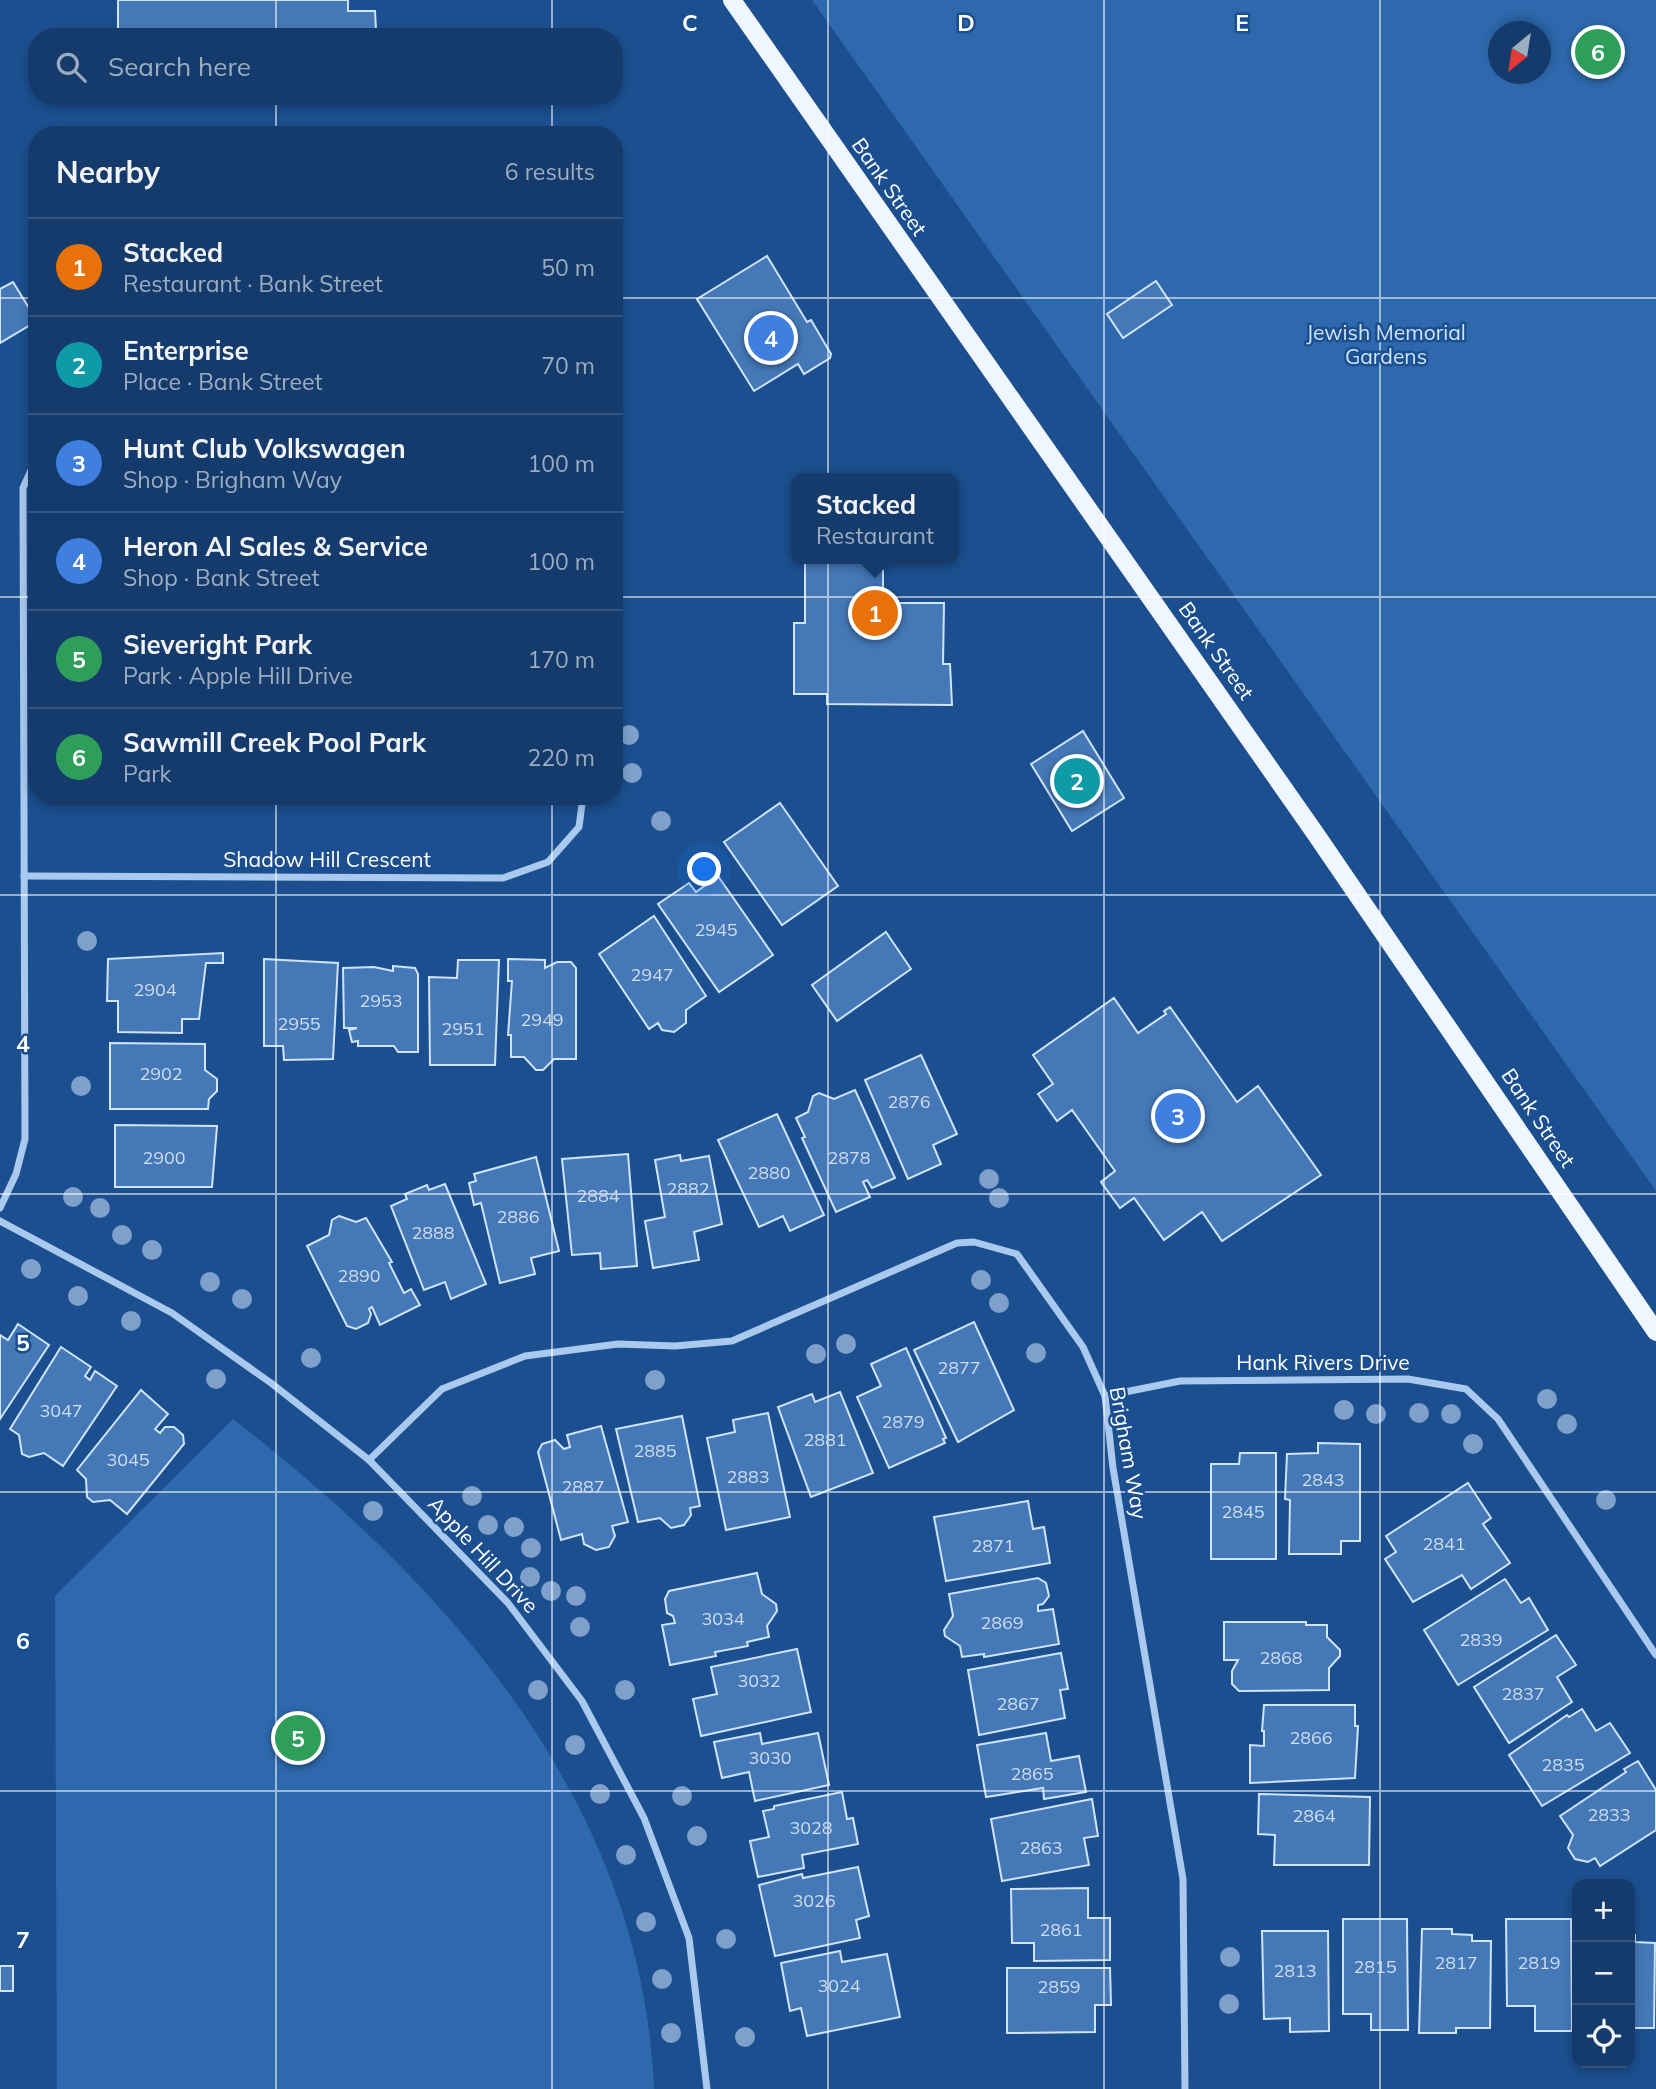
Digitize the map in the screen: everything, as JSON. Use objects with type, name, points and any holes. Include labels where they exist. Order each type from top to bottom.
[{"type":"main road","name":"Bank Street","points":[[732,0],[1315,833],[1656,1332]]},
{"type":"street","points":[[0,1208],[16,1174],[25,1139],[23,488],[28,477]]},
{"type":"street","name":"Shadow Hill Crescent","points":[[24,876],[503,878],[548,862],[579,827],[582,805]]},
{"type":"street","name":"Apple Hill Drive","points":[[0,1221],[172,1313],[271,1383],[369,1460],[508,1603],[582,1701],[644,1818],[688,1938],[707,2089]]},
{"type":"street","name":"Brigham Way","points":[[369,1460],[442,1389],[525,1356],[618,1344],[676,1346],[732,1341],[957,1243],[974,1242],[1017,1254],[1083,1347],[1105,1396],[1113,1468],[1183,1880],[1185,2089]]},
{"type":"street","name":"Hank Rivers Drive","points":[[1105,1396],[1180,1381],[1408,1379],[1466,1389],[1498,1419],[1656,1655]]},
{"type":"green space","name":"Jewish Memorial Gardens","points":[[812,0],[1656,0],[1656,1191]]},
{"type":"green space","points":[[233,1419],[313,1484],[388,1554],[458,1629],[520,1709],[572,1795],[614,1887],[641,1985],[654,2089],[57,2089],[55,1596]]},
{"type":"building","points":[[118,0],[348,0],[348,11],[375,11],[376,28],[118,28]]},
{"type":"building","points":[[767,256],[807,322],[811,320],[831,354],[830,358],[804,374],[798,364],[754,391],[697,299]]},
{"type":"building","points":[[1156,281],[1172,305],[1123,338],[1107,314]]},
{"type":"building","points":[[13,282],[28,306],[28,326],[0,343],[0,289]]},
{"type":"building","points":[[805,564],[883,564],[883,603],[944,603],[943,664],[950,664],[952,705],[827,704],[827,694],[794,694],[794,623],[805,623]]},
{"type":"building","points":[[1083,731],[1124,798],[1072,831],[1031,764]]},
{"type":"building","points":[[780,803],[838,886],[782,925],[724,842]]},
{"type":"building","points":[[718,876],[773,955],[719,992],[658,904],[689,883],[696,892]]},
{"type":"building","points":[[654,916],[706,996],[686,1010],[686,1023],[674,1032],[662,1030],[658,1023],[649,1029],[599,954]]},
{"type":"building","points":[[886,932],[911,969],[837,1021],[812,985]]},
{"type":"building","points":[[223,953],[223,963],[206,963],[199,1019],[182,1019],[182,1033],[118,1032],[118,1001],[107,1001],[108,959]]},
{"type":"building","points":[[264,959],[338,963],[333,1059],[284,1060],[283,1046],[264,1046]]},
{"type":"building","points":[[508,959],[545,960],[545,968],[557,962],[571,962],[576,968],[576,1059],[554,1059],[543,1070],[536,1070],[524,1057],[511,1057],[511,1035],[508,1035],[512,981],[508,981]]},
{"type":"building","points":[[458,960],[499,960],[495,1065],[430,1065],[429,977],[457,978]]},
{"type":"building","points":[[393,966],[415,968],[418,974],[418,1052],[398,1052],[394,1046],[358,1046],[358,1041],[352,1042],[349,1030],[357,1028],[344,1028],[343,968],[374,967],[393,971]]},
{"type":"building","points":[[1114,998],[1138,1033],[1166,1014],[1164,1011],[1170,1007],[1237,1102],[1258,1086],[1321,1175],[1222,1241],[1202,1212],[1164,1240],[1134,1198],[1120,1208],[1101,1182],[1115,1171],[1072,1110],[1057,1121],[1038,1094],[1053,1084],[1033,1055]]},
{"type":"building","points":[[110,1043],[205,1044],[205,1070],[217,1079],[217,1091],[209,1099],[208,1109],[110,1109]]},
{"type":"building","points":[[921,1055],[957,1134],[933,1145],[941,1164],[908,1179],[865,1080]]},
{"type":"building","points":[[855,1090],[895,1178],[872,1188],[867,1180],[863,1182],[870,1197],[836,1212],[802,1138],[805,1137],[796,1118],[808,1112],[813,1096],[819,1093],[834,1099]]},
{"type":"building","points":[[777,1114],[824,1215],[790,1231],[783,1216],[759,1227],[718,1140]]},
{"type":"building","points":[[115,1125],[217,1126],[212,1187],[115,1187]]},
{"type":"building","points":[[628,1154],[637,1266],[601,1269],[600,1253],[572,1255],[562,1159]]},
{"type":"building","points":[[680,1155],[681,1161],[709,1156],[722,1224],[694,1232],[699,1260],[653,1268],[645,1221],[665,1217],[655,1160]]},
{"type":"building","points":[[536,1157],[559,1251],[531,1258],[535,1274],[500,1283],[481,1203],[474,1205],[469,1183],[476,1181],[474,1174]]},
{"type":"building","points":[[445,1184],[486,1284],[451,1299],[445,1282],[424,1290],[391,1206],[407,1199],[405,1194],[427,1185],[429,1190]]},
{"type":"building","points":[[339,1216],[356,1222],[366,1218],[392,1262],[389,1263],[404,1293],[411,1289],[420,1305],[380,1325],[372,1307],[369,1309],[371,1314],[368,1323],[356,1329],[347,1326],[307,1246],[329,1235],[332,1220]]},
{"type":"building","points":[[974,1322],[1014,1410],[958,1442],[914,1350]]},
{"type":"building","points":[[18,1324],[49,1345],[0,1419],[0,1335],[8,1340]]},
{"type":"building","points":[[61,1347],[91,1367],[85,1376],[90,1380],[95,1371],[117,1386],[63,1466],[44,1453],[29,1457],[22,1454],[19,1435],[10,1429]]},
{"type":"building","points":[[906,1348],[946,1438],[943,1439],[945,1443],[889,1468],[857,1397],[881,1386],[871,1364]]},
{"type":"building","points":[[141,1390],[168,1414],[155,1429],[160,1433],[165,1427],[174,1427],[183,1435],[184,1444],[127,1514],[110,1500],[93,1502],[87,1497],[86,1479],[77,1470]]},
{"type":"building","points":[[840,1392],[873,1473],[811,1497],[778,1407],[812,1394],[815,1402]]},
{"type":"building","points":[[768,1413],[790,1517],[726,1530],[707,1438],[735,1432],[733,1420]]},
{"type":"building","points":[[682,1416],[700,1506],[690,1508],[691,1515],[684,1525],[671,1528],[660,1518],[638,1522],[616,1429]]},
{"type":"building","points":[[601,1426],[628,1522],[612,1526],[615,1536],[609,1547],[596,1550],[584,1544],[582,1534],[561,1540],[538,1452],[542,1444],[555,1440],[564,1449],[570,1447],[567,1435]]},
{"type":"building","points":[[1318,1443],[1360,1444],[1360,1541],[1341,1541],[1341,1554],[1289,1554],[1290,1500],[1285,1499],[1287,1454],[1318,1453]]},
{"type":"building","points":[[1240,1453],[1276,1453],[1276,1559],[1211,1559],[1211,1464],[1239,1464]]},
{"type":"building","points":[[1468,1483],[1491,1518],[1483,1524],[1510,1563],[1471,1589],[1462,1575],[1413,1602],[1385,1559],[1396,1552],[1386,1536]]},
{"type":"building","points":[[1028,1501],[1033,1529],[1044,1527],[1050,1563],[946,1581],[934,1517]]},
{"type":"building","points":[[757,1573],[762,1594],[776,1604],[777,1611],[767,1626],[769,1637],[747,1642],[748,1646],[715,1652],[716,1656],[670,1665],[662,1625],[675,1623],[673,1616],[667,1613],[665,1599],[669,1591]]},
{"type":"building","points":[[1038,1578],[1046,1583],[1049,1596],[1043,1604],[1038,1605],[1038,1611],[1053,1609],[1059,1644],[984,1657],[984,1654],[962,1657],[960,1646],[945,1636],[944,1630],[953,1616],[949,1594]]},
{"type":"building","points":[[1505,1579],[1521,1603],[1529,1598],[1548,1630],[1458,1685],[1424,1630]]},
{"type":"building","points":[[1224,1622],[1306,1622],[1306,1625],[1327,1625],[1327,1637],[1340,1650],[1340,1656],[1329,1668],[1329,1690],[1239,1691],[1232,1684],[1232,1671],[1238,1660],[1224,1660]]},
{"type":"building","points":[[1556,1635],[1576,1665],[1557,1677],[1572,1702],[1509,1743],[1474,1687]]},
{"type":"building","points":[[797,1649],[811,1712],[701,1736],[693,1699],[717,1694],[711,1667]]},
{"type":"building","points":[[1061,1653],[1068,1689],[1060,1690],[1065,1718],[979,1735],[968,1670]]},
{"type":"building","points":[[1264,1705],[1355,1705],[1355,1726],[1358,1726],[1355,1778],[1250,1783],[1250,1745],[1264,1746]]},
{"type":"building","points":[[1582,1709],[1596,1731],[1610,1723],[1630,1753],[1542,1806],[1509,1755],[1567,1715],[1569,1717]]},
{"type":"building","points":[[760,1733],[762,1744],[818,1733],[829,1785],[755,1801],[749,1772],[722,1778],[714,1742]]},
{"type":"building","points":[[1046,1733],[1051,1761],[1079,1756],[1086,1792],[1044,1799],[1043,1788],[986,1797],[977,1745]]},
{"type":"building","points":[[1638,1761],[1656,1790],[1656,1830],[1600,1866],[1595,1858],[1588,1862],[1575,1859],[1568,1848],[1573,1835],[1560,1816]]},
{"type":"building","points":[[842,1792],[847,1819],[853,1818],[858,1844],[802,1855],[804,1868],[758,1877],[750,1841],[769,1837],[763,1811],[774,1809],[774,1806]]},
{"type":"building","points":[[1259,1794],[1370,1797],[1369,1865],[1274,1865],[1275,1835],[1258,1834]]},
{"type":"building","points":[[1092,1799],[1098,1836],[1084,1838],[1089,1865],[1002,1881],[991,1819]]},
{"type":"building","points":[[858,1867],[869,1916],[856,1920],[860,1938],[775,1956],[759,1885],[802,1874],[803,1878]]},
{"type":"building","points":[[1088,1888],[1088,1918],[1110,1918],[1110,1960],[1034,1961],[1034,1943],[1012,1943],[1011,1889]]},
{"type":"building","points":[[1343,1919],[1407,1919],[1408,2030],[1371,2030],[1371,2014],[1343,2014]]},
{"type":"building","points":[[1506,1919],[1571,1919],[1572,2031],[1535,2031],[1535,2006],[1507,2006]]},
{"type":"building","points":[[1422,1929],[1452,1929],[1452,1934],[1472,1935],[1472,1941],[1491,1941],[1490,2028],[1456,2028],[1456,2033],[1419,2033]]},
{"type":"building","points":[[1262,1931],[1328,1931],[1329,2031],[1290,2032],[1290,2018],[1264,2019]]},
{"type":"building","points":[[1635,1942],[1655,1943],[1654,2028],[1635,2028]]},
{"type":"building","points":[[840,1951],[842,1962],[887,1954],[900,2017],[807,2036],[801,2008],[790,2011],[781,1963]]},
{"type":"building","points":[[0,1966],[13,1966],[13,1991],[0,1991]]},
{"type":"building","points":[[1007,1968],[1110,1968],[1111,2005],[1095,2005],[1095,2032],[1007,2033]]},
{"type":"place","name":"Sawmill Creek Pool Park","points":[[1598,52]]},
{"type":"place","name":"Heron Al Sales & Service","points":[[771,338]]},
{"type":"place","name":"Stacked","points":[[875,613]]},
{"type":"place","name":"Enterprise","points":[[1077,781]]},
{"type":"place","name":"Hunt Club Volkswagen","points":[[1178,1116]]},
{"type":"place","name":"Sieveright Park","points":[[298,1738]]}]
